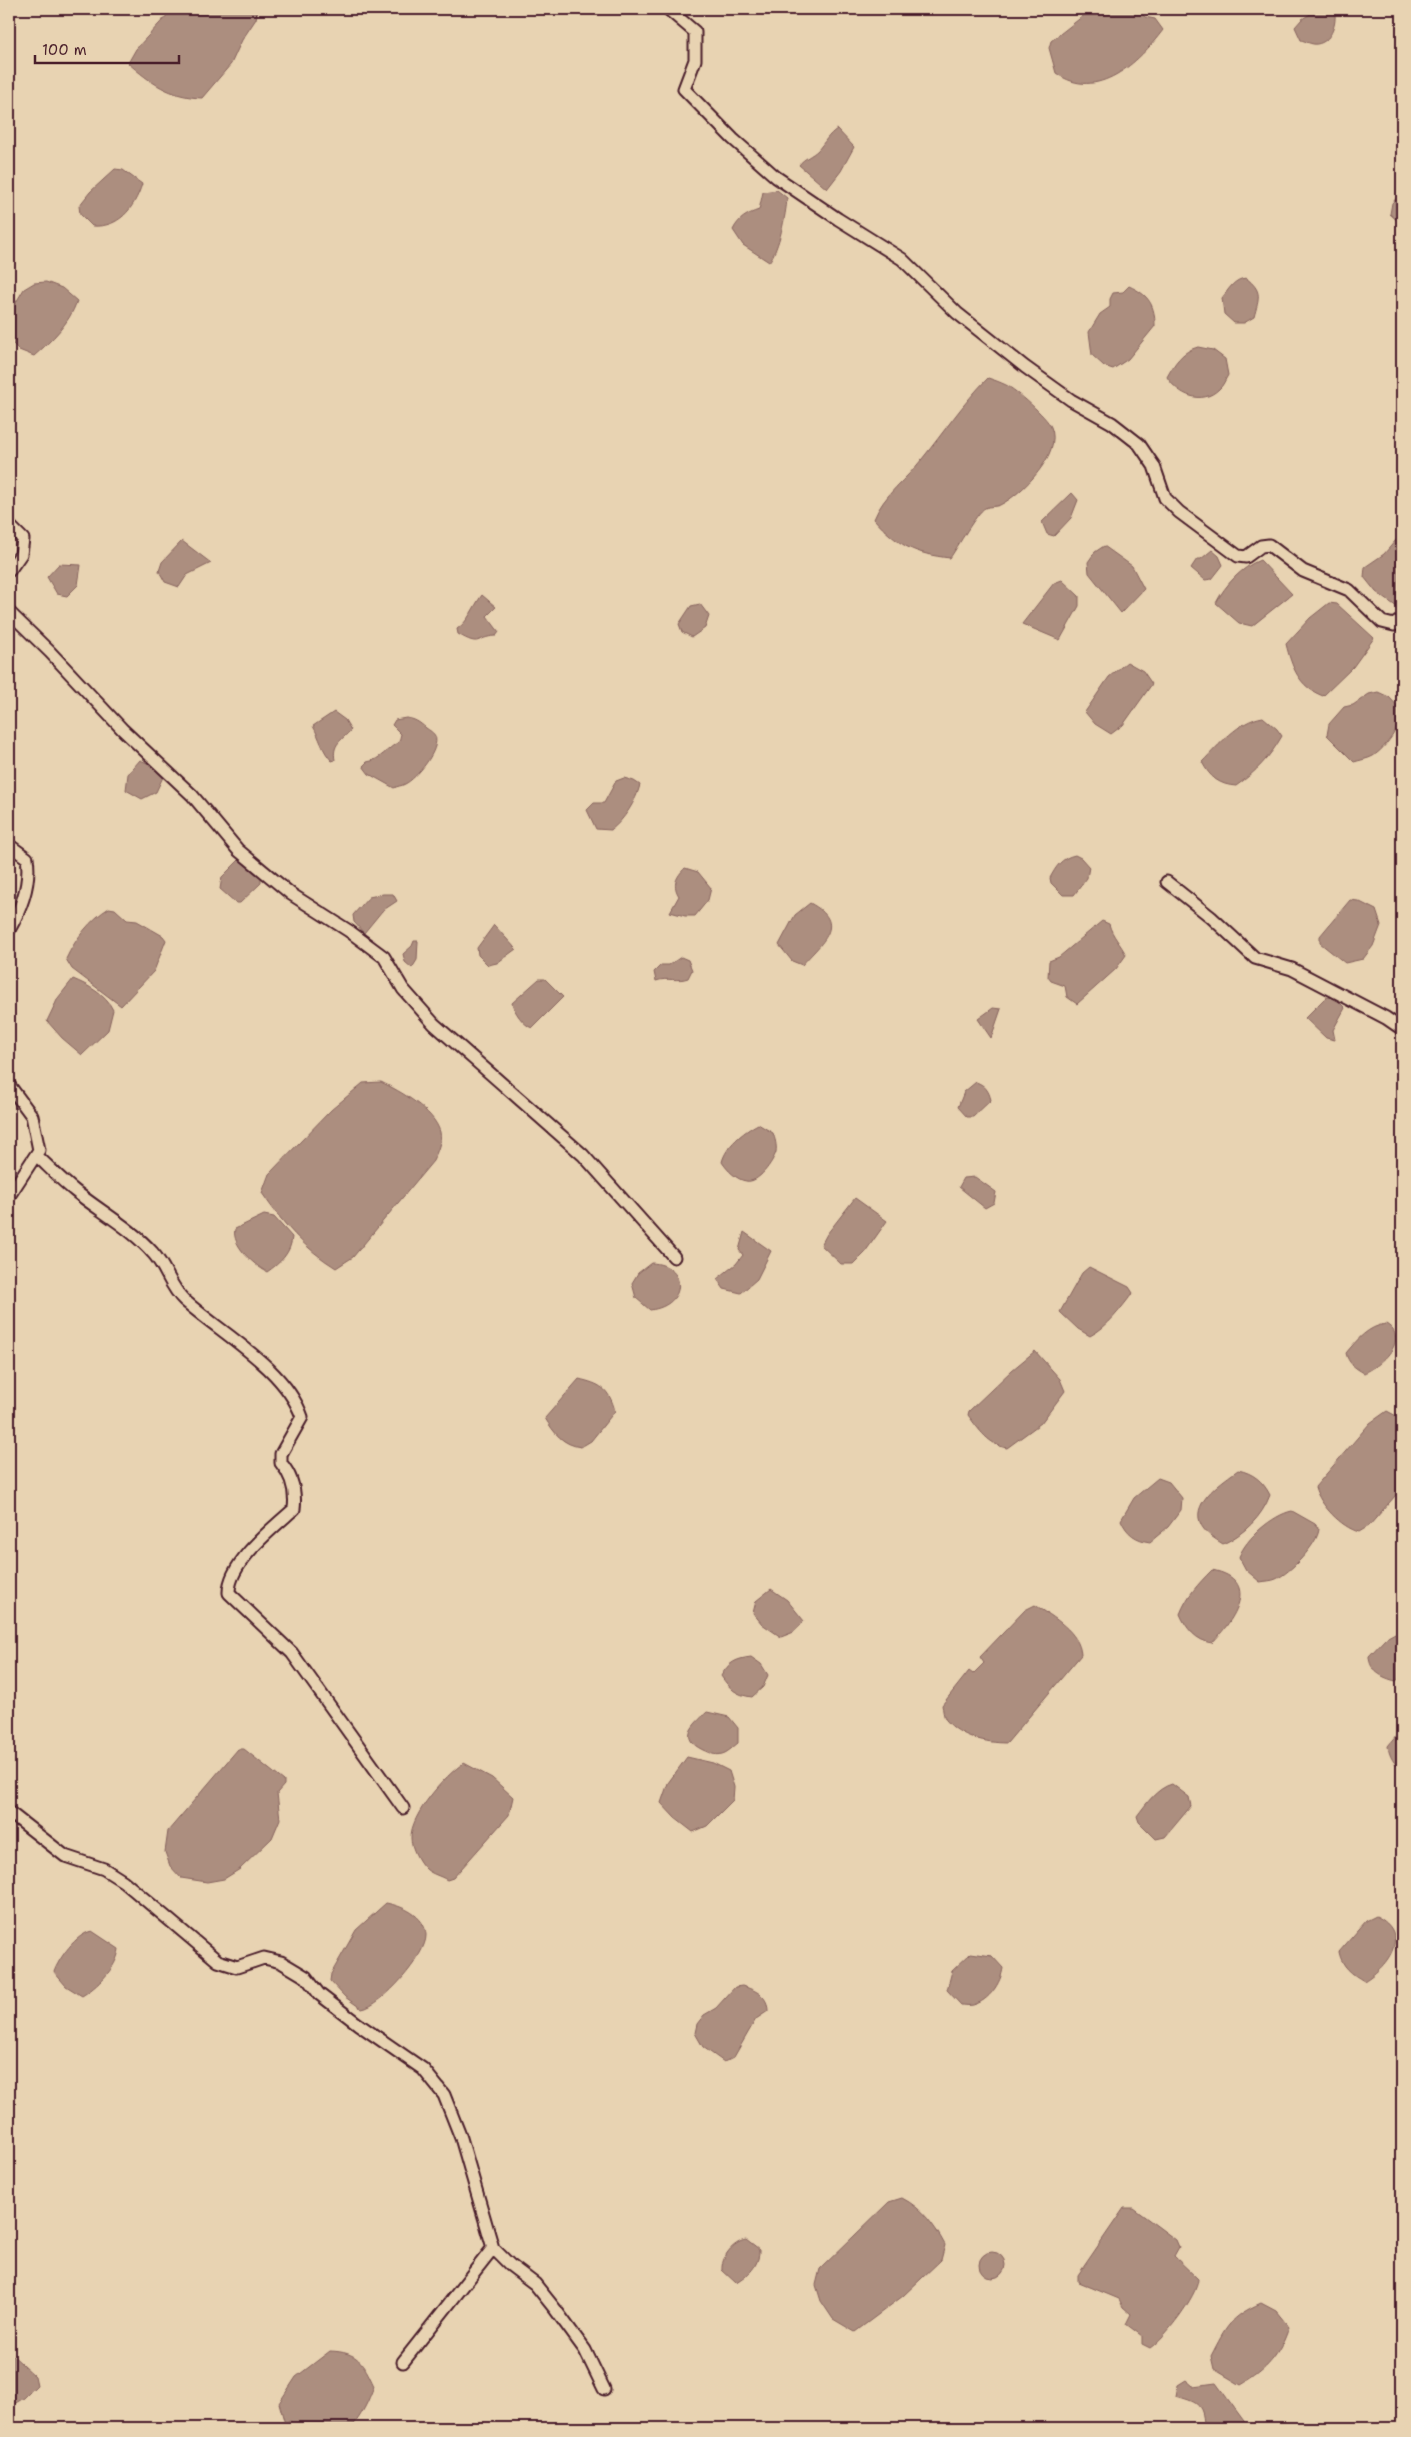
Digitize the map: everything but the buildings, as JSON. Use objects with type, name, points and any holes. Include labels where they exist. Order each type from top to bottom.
[{"type":"street","points":[[668,9],[696,32],[694,60],[684,88],[733,140],[776,177],[838,220],[902,259],[957,313],[1025,367],[1070,400],[1112,423],[1139,444],[1154,466],[1165,498],[1179,512],[1238,556],[1246,557],[1261,546],[1269,545],[1303,571],[1349,590],[1382,622],[1394,624],[1402,619]]},
{"type":"street","points":[[9,525],[23,539],[21,554],[9,571]]},
{"type":"street","points":[[9,612],[50,652],[123,730],[192,795],[238,850],[291,894],[349,931],[384,957],[403,989],[434,1024],[584,1155],[674,1256]]},
{"type":"street","points":[[9,845],[27,858],[29,873],[19,913],[9,930]]},
{"type":"street","points":[[1167,882],[1255,958],[1292,969],[1386,1018],[1402,1029]]},
{"type":"street","points":[[9,1085],[32,1116],[39,1150],[9,1196]]},
{"type":"street","points":[[36,1155],[76,1192],[115,1220],[153,1253],[183,1299],[255,1357],[282,1383],[298,1407],[302,1417],[281,1454],[281,1464],[288,1472],[295,1495],[294,1509],[257,1542],[233,1575],[229,1593],[292,1653],[403,1808]]},
{"type":"street","points":[[9,1812],[66,1856],[104,1868],[123,1881],[218,1961],[237,1967],[264,1958],[282,1962],[306,1977],[319,1994],[423,2069],[444,2095],[458,2130],[493,2248],[510,2265],[535,2284],[555,2309],[585,2350],[604,2389]]},
{"type":"street","points":[[403,2362],[493,2248]]},
{"type":"shaded area","points":[[183,9],[258,9],[256,19],[242,40],[231,64],[202,98],[180,95],[162,88],[128,63],[136,49],[171,11],[179,12]]},
{"type":"shaded area","points":[[1092,9],[1137,9],[1145,17],[1155,19],[1163,30],[1142,54],[1116,75],[1102,81],[1087,83],[1071,81],[1056,73],[1049,48],[1051,41]]},
{"type":"shaded area","points":[[1319,9],[1330,9],[1335,14],[1332,32],[1322,43],[1317,44],[1301,40],[1295,27],[1302,19]]},
{"type":"shaded area","points":[[837,129],[854,147],[841,171],[827,189],[799,165],[818,150]]},
{"type":"shaded area","points":[[115,169],[123,170],[142,184],[139,193],[130,209],[118,220],[102,226],[92,226],[80,214],[79,206],[90,192]]},
{"type":"shaded area","points":[[777,190],[787,198],[779,241],[769,262],[743,245],[733,230],[744,217],[759,210],[763,192]]},
{"type":"shaded area","points":[[1402,192],[1402,225],[1390,214],[1392,203]]},
{"type":"shaded area","points":[[1246,278],[1257,291],[1256,310],[1254,317],[1244,323],[1234,323],[1224,314],[1222,298],[1235,282]]},
{"type":"shaded area","points":[[46,282],[62,288],[77,301],[65,324],[34,356],[19,350],[9,340],[9,314],[24,289],[34,283]]},
{"type":"shaded area","points":[[1129,286],[1142,293],[1150,302],[1154,312],[1155,326],[1128,359],[1113,369],[1104,366],[1092,355],[1089,332],[1100,314],[1110,307],[1110,299],[1113,293],[1123,292]]},
{"type":"shaded area","points":[[1198,347],[1213,350],[1225,359],[1228,375],[1219,389],[1205,397],[1191,396],[1184,393],[1177,389],[1167,377],[1183,355]]},
{"type":"shaded area","points":[[988,378],[1006,385],[1017,392],[1038,411],[1051,427],[1053,437],[1051,449],[1046,460],[1029,482],[1009,500],[997,506],[987,507],[981,511],[950,558],[926,554],[907,547],[891,536],[874,519],[878,510],[889,495],[916,467],[962,407]]},
{"type":"shaded area","points":[[1072,493],[1078,500],[1071,518],[1054,536],[1047,534],[1042,522]]},
{"type":"shaded area","points":[[1402,533],[1402,601],[1397,607],[1376,592],[1364,577],[1365,567],[1384,554]]},
{"type":"shaded area","points":[[182,541],[211,563],[187,575],[179,587],[165,582],[159,571],[162,562]]},
{"type":"shaded area","points":[[1104,546],[1132,566],[1144,589],[1121,613],[1089,573],[1088,562],[1095,552]]},
{"type":"shaded area","points":[[1212,550],[1219,556],[1223,565],[1212,579],[1205,580],[1191,568],[1197,559],[1201,559]]},
{"type":"shaded area","points":[[1260,560],[1292,594],[1252,626],[1239,623],[1216,603],[1235,577],[1247,567]]},
{"type":"shaded area","points":[[59,564],[81,565],[78,585],[67,596],[57,594],[47,577]]},
{"type":"shaded area","points":[[1062,580],[1079,596],[1079,606],[1060,640],[1022,624],[1054,583]]},
{"type":"shaded area","points":[[482,595],[496,607],[487,616],[499,632],[496,636],[475,641],[458,634],[457,629],[468,618]]},
{"type":"shaded area","points":[[1329,603],[1337,604],[1374,638],[1353,667],[1323,696],[1302,682],[1294,669],[1286,644],[1310,618]]},
{"type":"shaded area","points":[[700,604],[709,616],[705,628],[692,637],[682,632],[679,624],[691,606]]},
{"type":"shaded area","points":[[1127,662],[1143,671],[1152,684],[1123,725],[1111,734],[1095,724],[1085,712],[1109,677]]},
{"type":"shaded area","points":[[1378,692],[1389,697],[1402,711],[1399,723],[1383,748],[1371,757],[1354,762],[1327,735],[1329,724],[1344,707],[1353,705],[1369,694]]},
{"type":"shaded area","points":[[334,712],[345,720],[351,730],[336,746],[335,760],[332,761],[323,749],[313,726]]},
{"type":"shaded area","points":[[1263,717],[1282,736],[1273,751],[1256,770],[1236,786],[1216,780],[1202,762],[1222,741],[1245,723]]},
{"type":"shaded area","points":[[406,718],[417,721],[434,734],[436,742],[431,756],[421,770],[404,785],[394,788],[369,774],[363,766],[399,742],[401,734],[392,725],[395,720]]},
{"type":"shaded area","points":[[140,760],[152,765],[163,777],[156,792],[142,799],[126,790],[128,774]]},
{"type":"shaded area","points":[[624,778],[640,785],[632,804],[625,816],[611,830],[596,829],[587,810],[594,803],[604,803],[616,781]]},
{"type":"shaded area","points":[[1075,855],[1081,858],[1089,867],[1087,878],[1074,895],[1063,895],[1051,883],[1050,878],[1063,861]]},
{"type":"shaded area","points":[[241,858],[261,875],[261,883],[240,903],[236,903],[220,889],[222,877]]},
{"type":"shaded area","points":[[685,868],[698,872],[711,888],[708,900],[695,916],[685,916],[670,912],[679,896],[675,885],[676,881]]},
{"type":"shaded area","points":[[393,894],[397,901],[382,911],[364,933],[354,922],[353,915],[369,897]]},
{"type":"shaded area","points":[[1350,900],[1358,901],[1376,910],[1381,925],[1373,946],[1363,959],[1345,963],[1320,943],[1320,936]]},
{"type":"shaded area","points":[[810,903],[822,911],[828,918],[830,926],[828,934],[823,941],[802,965],[792,961],[779,945],[795,915]]},
{"type":"shaded area","points":[[109,908],[115,909],[127,920],[137,921],[163,936],[166,940],[154,971],[121,1006],[72,969],[66,959],[84,930]]},
{"type":"shaded area","points":[[1102,921],[1109,924],[1126,955],[1116,969],[1077,1004],[1067,997],[1065,986],[1051,981],[1048,977],[1049,961],[1059,957]]},
{"type":"shaded area","points":[[494,925],[516,949],[497,963],[488,965],[478,955],[477,948]]},
{"type":"shaded area","points":[[414,941],[418,941],[417,960],[412,968],[405,962],[403,954],[412,946]]},
{"type":"shaded area","points":[[681,957],[688,960],[692,970],[688,978],[656,981],[654,972],[661,965],[669,965]]},
{"type":"shaded area","points":[[73,979],[96,991],[113,1010],[108,1030],[82,1055],[62,1038],[47,1021],[58,998]]},
{"type":"shaded area","points":[[539,979],[545,979],[563,997],[532,1028],[519,1017],[512,1003]]},
{"type":"shaded area","points":[[1326,997],[1335,998],[1345,1008],[1333,1030],[1335,1040],[1326,1038],[1305,1018]]},
{"type":"shaded area","points":[[993,1008],[1001,1009],[991,1038],[978,1019]]},
{"type":"shaded area","points":[[381,1082],[415,1102],[431,1116],[440,1132],[440,1143],[433,1161],[353,1257],[336,1268],[295,1235],[262,1193],[269,1174],[331,1110],[363,1083]]},
{"type":"shaded area","points":[[976,1082],[986,1089],[991,1100],[973,1117],[967,1117],[958,1107],[964,1092]]},
{"type":"shaded area","points":[[758,1124],[773,1133],[776,1152],[772,1161],[760,1176],[751,1181],[746,1181],[739,1179],[722,1162],[727,1150],[736,1140]]},
{"type":"shaded area","points":[[975,1177],[996,1192],[994,1203],[985,1208],[959,1187],[964,1178]]},
{"type":"shaded area","points":[[855,1198],[887,1221],[865,1252],[853,1264],[841,1264],[821,1245],[827,1234]]},
{"type":"shaded area","points":[[264,1215],[274,1217],[292,1237],[287,1253],[267,1272],[256,1265],[245,1254],[236,1241],[235,1235],[235,1229]]},
{"type":"shaded area","points":[[744,1232],[771,1251],[757,1279],[741,1293],[724,1289],[717,1279],[736,1264],[743,1255],[739,1250]]},
{"type":"shaded area","points":[[651,1263],[663,1265],[672,1270],[677,1277],[679,1285],[672,1301],[663,1307],[650,1310],[636,1298],[632,1283],[638,1273]]},
{"type":"shaded area","points":[[1089,1267],[1129,1287],[1133,1293],[1109,1322],[1090,1336],[1078,1329],[1060,1312],[1082,1273]]},
{"type":"shaded area","points":[[1386,1324],[1393,1330],[1395,1344],[1385,1358],[1371,1370],[1364,1373],[1352,1365],[1346,1353],[1368,1331]]},
{"type":"shaded area","points":[[1035,1351],[1060,1379],[1065,1391],[1041,1423],[1007,1448],[995,1444],[980,1431],[968,1415],[969,1411]]},
{"type":"shaded area","points":[[579,1379],[603,1388],[610,1397],[615,1411],[591,1441],[581,1447],[564,1441],[552,1429],[545,1418]]},
{"type":"shaded area","points":[[1387,1411],[1402,1419],[1402,1488],[1369,1526],[1359,1532],[1338,1520],[1326,1508],[1315,1487],[1370,1423]]},
{"type":"shaded area","points":[[1238,1470],[1257,1478],[1270,1495],[1257,1518],[1245,1530],[1223,1544],[1204,1529],[1200,1522],[1199,1514],[1201,1506],[1211,1492]]},
{"type":"shaded area","points":[[1158,1478],[1169,1482],[1182,1498],[1181,1510],[1168,1527],[1150,1542],[1140,1540],[1132,1536],[1121,1520],[1134,1498]]},
{"type":"shaded area","points":[[1292,1511],[1315,1524],[1319,1529],[1314,1542],[1309,1550],[1282,1576],[1274,1580],[1260,1582],[1246,1570],[1239,1557],[1248,1542],[1261,1528],[1277,1517]]},
{"type":"shaded area","points":[[1212,1570],[1227,1575],[1236,1582],[1240,1591],[1239,1602],[1235,1612],[1212,1643],[1196,1637],[1185,1624],[1180,1614],[1193,1590]]},
{"type":"shaded area","points":[[771,1589],[787,1600],[804,1621],[794,1632],[781,1637],[762,1624],[753,1613],[756,1601]]},
{"type":"shaded area","points":[[1035,1605],[1071,1632],[1076,1639],[1081,1655],[1007,1743],[982,1740],[958,1731],[946,1720],[942,1705],[969,1671],[973,1674],[984,1663],[980,1657],[1025,1610]]},
{"type":"shaded area","points":[[1397,1632],[1402,1632],[1402,1676],[1396,1681],[1386,1678],[1374,1670],[1369,1656],[1386,1638]]},
{"type":"shaded area","points":[[751,1657],[761,1664],[768,1675],[763,1687],[752,1697],[734,1691],[721,1676],[733,1662]]},
{"type":"shaded area","points":[[707,1712],[729,1717],[738,1728],[738,1743],[730,1750],[717,1755],[703,1750],[691,1741],[690,1731]]},
{"type":"shaded area","points":[[1402,1729],[1402,1770],[1392,1760],[1388,1746]]},
{"type":"shaded area","points":[[238,1749],[244,1749],[284,1781],[284,1785],[277,1793],[280,1819],[272,1838],[240,1869],[224,1879],[207,1882],[181,1878],[170,1866],[165,1852],[168,1831]]},
{"type":"shaded area","points":[[687,1757],[713,1763],[729,1771],[734,1787],[733,1800],[707,1826],[693,1832],[675,1818],[661,1803],[668,1783]]},
{"type":"shaded area","points":[[464,1763],[492,1778],[513,1797],[509,1815],[453,1878],[447,1880],[428,1871],[423,1866],[412,1846],[412,1829],[422,1807],[430,1796]]},
{"type":"shaded area","points":[[1172,1784],[1189,1797],[1191,1806],[1165,1837],[1156,1839],[1139,1822],[1137,1816],[1161,1789]]},
{"type":"shaded area","points":[[386,1903],[405,1909],[422,1922],[426,1935],[424,1944],[419,1955],[391,1990],[371,2006],[362,2009],[345,1997],[330,1981],[331,1974],[356,1930]]},
{"type":"shaded area","points":[[1376,1916],[1387,1923],[1393,1931],[1393,1949],[1382,1966],[1364,1981],[1348,1970],[1342,1962],[1339,1952],[1366,1921]]},
{"type":"shaded area","points":[[92,1931],[119,1949],[110,1970],[94,1988],[82,1996],[66,1986],[54,1972],[69,1947],[80,1937]]},
{"type":"shaded area","points":[[971,1953],[992,1956],[1003,1968],[1002,1974],[993,1991],[984,2000],[973,2005],[961,2005],[947,1990],[952,1971]]},
{"type":"shaded area","points":[[742,1986],[760,1994],[766,2001],[768,2011],[756,2019],[734,2057],[724,2062],[703,2047],[695,2033],[697,2024],[704,2015],[716,2008],[735,1987]]},
{"type":"shaded area","points":[[902,2198],[922,2212],[937,2231],[945,2245],[941,2260],[903,2296],[855,2332],[833,2319],[821,2301],[816,2285],[820,2269],[889,2202]]},
{"type":"shaded area","points":[[1124,2208],[1133,2208],[1176,2240],[1179,2247],[1174,2256],[1198,2279],[1197,2286],[1187,2305],[1163,2336],[1150,2348],[1142,2344],[1142,2336],[1126,2324],[1131,2314],[1123,2307],[1119,2299],[1078,2282],[1078,2275]]},
{"type":"shaded area","points":[[746,2240],[759,2250],[759,2255],[752,2270],[736,2283],[722,2270],[722,2265],[732,2247]]},
{"type":"shaded area","points":[[992,2252],[1001,2256],[1005,2265],[1001,2274],[992,2278],[983,2274],[979,2265],[983,2256]]},
{"type":"shaded area","points":[[1261,2303],[1276,2311],[1289,2327],[1277,2354],[1258,2374],[1241,2385],[1214,2369],[1211,2356],[1230,2324],[1242,2313]]},
{"type":"shaded area","points":[[330,2351],[353,2356],[363,2365],[370,2378],[374,2386],[362,2413],[351,2428],[298,2428],[289,2420],[285,2424],[279,2403],[296,2377]]},
{"type":"shaded area","points":[[9,2352],[35,2376],[37,2385],[24,2398],[9,2407]]},
{"type":"shaded area","points":[[1186,2380],[1193,2386],[1216,2383],[1249,2428],[1216,2428],[1204,2425],[1202,2412],[1197,2404],[1176,2396],[1178,2385]]}]
